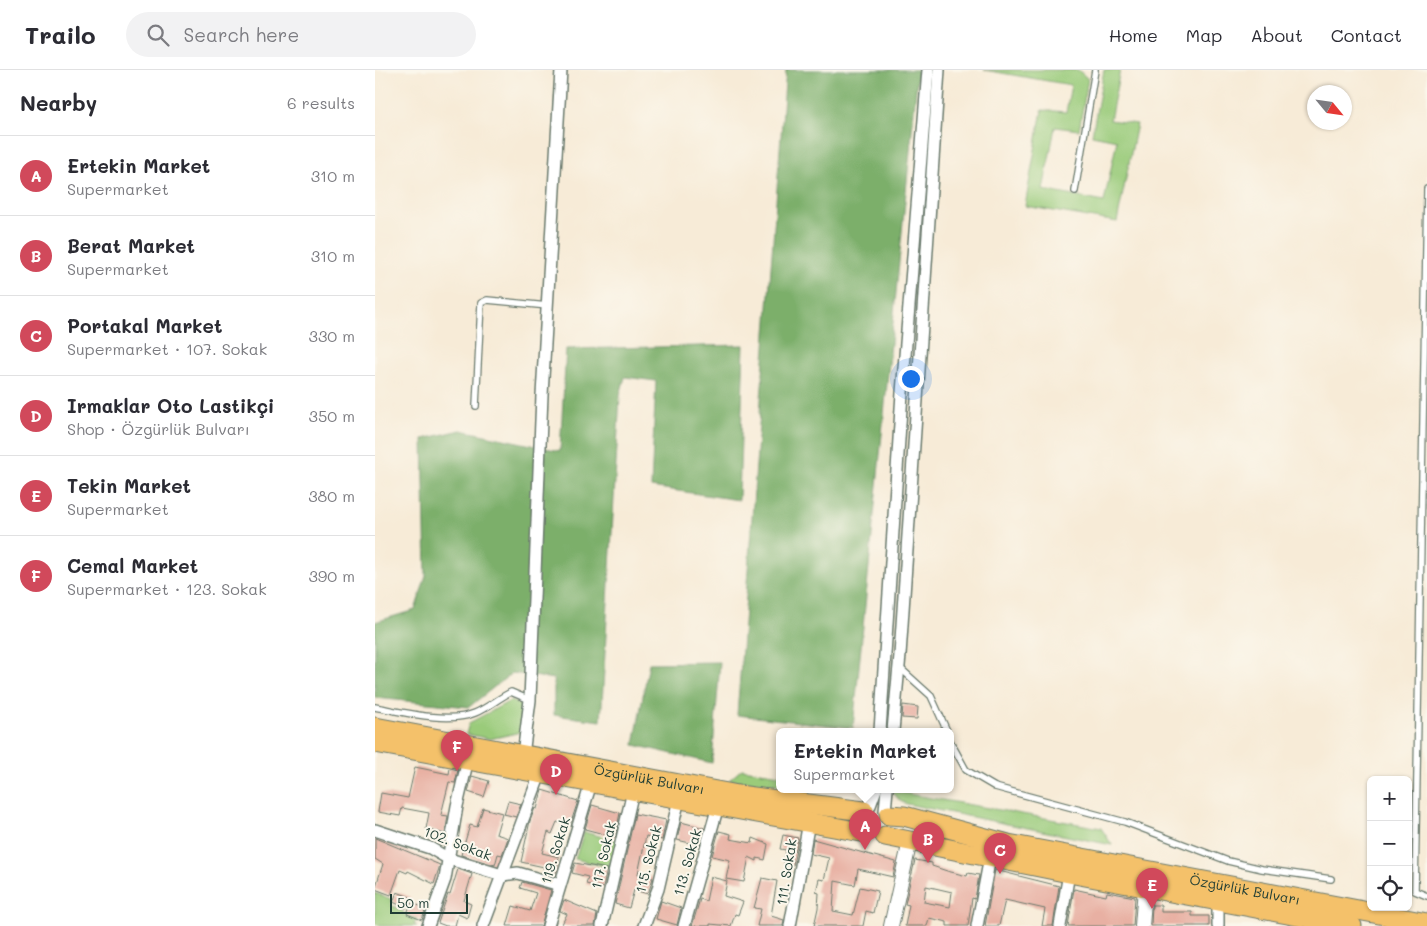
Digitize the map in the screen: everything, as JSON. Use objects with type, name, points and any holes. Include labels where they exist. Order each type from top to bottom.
[{"type":"main road","name":"Özgürlük Bulvarı","points":[[378,735],[523,755],[738,795],[877,811],[904,816],[1008,844],[1427,923]]},
{"type":"main road","name":"Özgürlük Bulvarı","points":[[378,735],[468,760],[861,832]]},
{"type":"main road","points":[[877,811],[891,824],[885,836],[870,839],[861,832],[859,819],[877,811]]},
{"type":"main road","name":"Özgürlük Bulvarı","points":[[885,836],[1322,923],[1352,926]]},
{"type":"street","points":[[523,755],[530,700],[542,395],[561,70]]},
{"type":"street","points":[[880,728],[902,393],[929,70]]},
{"type":"street","points":[[893,728],[939,70]]},
{"type":"street","points":[[428,926],[449,859],[457,806],[468,760]]},
{"type":"street","points":[[483,926],[540,774]]},
{"type":"street","name":"119. Sokak","points":[[548,926],[591,783]]},
{"type":"street","name":"117. Sokak","points":[[601,926],[633,791]]},
{"type":"street","points":[[877,793],[877,811]]},
{"type":"street","points":[[877,811],[885,793]]},
{"type":"street","name":"115. Sokak","points":[[647,925],[658,889],[679,799]]},
{"type":"street","name":"113. Sokak","points":[[684,926],[718,806]]},
{"type":"street","name":"111. Sokak","points":[[790,926],[809,822]]},
{"type":"street","name":"102. Sokak","points":[[375,830],[430,848],[449,859],[502,876],[518,873],[560,885]]},
{"type":"street","points":[[891,926],[910,841]]},
{"type":"street","points":[[977,926],[990,858]]},
{"type":"street","points":[[1060,926],[1069,873]]},
{"type":"street","points":[[1142,926],[1145,888]]},
{"type":"street","points":[[1218,901],[1218,926]]},
{"type":"lane","points":[[1075,191],[1095,70]]},
{"type":"lane","points":[[1427,189],[1424,497],[1415,891],[1427,896]]},
{"type":"lane","points":[[476,406],[479,308],[481,304],[487,300],[548,306]]},
{"type":"lane","points":[[899,667],[931,696],[946,728]]},
{"type":"lane","points":[[375,707],[408,713],[460,717],[476,713],[511,692],[530,700]]},
{"type":"lane","points":[[954,748],[966,770],[995,787],[1139,826],[1228,861],[1262,869],[1331,879]]},
{"type":"green space","points":[[786,70],[918,70],[853,728],[737,715]]},
{"type":"green space","points":[[984,70],[1078,70],[1088,79],[1079,130],[1055,127],[1043,190],[1104,202],[1117,140],[1092,135],[1104,70],[1120,70],[1110,120],[1137,124],[1117,222],[1025,206],[1042,110],[1066,112],[1071,85]]},
{"type":"green space","points":[[744,345],[739,500],[651,487],[656,381],[625,377],[620,395],[601,721],[554,715],[554,679],[512,673],[469,707],[375,698],[375,622],[415,610],[426,576],[423,439],[461,430],[560,451],[566,349]]},
{"type":"green space","points":[[720,662],[712,763],[634,745],[649,663]]},
{"type":"green space","points":[[512,700],[523,707],[521,732],[490,739],[466,734],[469,723]]},
{"type":"green space","points":[[742,769],[776,774],[776,785],[729,780]]},
{"type":"green space","points":[[894,793],[903,793],[1101,828],[1112,845],[907,804],[900,801]]},
{"type":"green space","points":[[584,832],[618,841],[612,868],[575,859]]},
{"type":"green space","points":[[375,893],[391,899],[391,905],[404,912],[404,915],[417,919],[414,924],[417,926],[380,926],[375,924]]},
{"type":"building","points":[[903,705],[918,707],[917,719],[902,718]]},
{"type":"building","points":[[415,767],[449,774],[450,768],[458,770],[455,783],[449,782],[441,815],[448,816],[445,834],[426,829],[429,813],[402,808],[400,816],[378,812],[381,793],[408,798]]},
{"type":"building","points":[[472,776],[489,781],[484,797],[468,792]]},
{"type":"building","points":[[542,790],[578,801],[570,825],[557,822],[552,834],[548,832],[542,853],[559,857],[555,876],[543,872],[544,867],[521,862],[530,821],[535,808],[537,809]]},
{"type":"building","points":[[508,801],[521,804],[516,817],[504,814]]},
{"type":"building","points":[[592,805],[620,813],[615,837],[585,829]]},
{"type":"building","points":[[483,808],[502,813],[496,834],[508,838],[502,855],[498,854],[495,865],[461,855],[470,825],[477,827]]},
{"type":"building","points":[[635,814],[666,820],[662,840],[646,836],[638,874],[653,878],[648,894],[634,890],[629,908],[615,904]]},
{"type":"building","points":[[681,822],[704,828],[699,845],[677,840]]},
{"type":"building","points":[[719,831],[731,834],[730,839],[752,843],[753,838],[768,844],[765,860],[757,858],[757,861],[749,857],[744,882],[726,879],[730,860],[712,856]]},
{"type":"building","points":[[783,835],[798,838],[793,865],[784,863],[786,850],[780,849]]},
{"type":"building","points":[[375,838],[440,865],[434,884],[408,871],[407,873],[400,870],[391,895],[375,889],[383,864],[375,859]]},
{"type":"building","points":[[813,839],[896,862],[893,877],[858,869],[855,885],[835,881],[833,911],[853,915],[860,887],[878,891],[873,913],[866,911],[863,926],[814,926],[819,893],[816,892],[819,879],[824,880],[829,858],[811,854]]},
{"type":"building","points":[[915,860],[932,863],[932,866],[967,876],[968,873],[979,875],[975,899],[972,898],[968,926],[947,926],[947,922],[929,918],[927,926],[905,926],[909,905],[905,904]],"holes":[[[926,886],[952,892],[950,907],[924,902]]]},
{"type":"building","points":[[575,863],[607,869],[603,888],[586,884],[588,877],[572,873]]},
{"type":"building","points":[[458,869],[472,874],[464,901],[471,904],[467,918],[458,914],[455,926],[446,926],[438,923],[448,894],[450,895]]},
{"type":"building","points":[[995,870],[1059,886],[1053,926],[1042,926],[1045,909],[1005,900],[999,926],[985,926]]},
{"type":"building","points":[[711,877],[727,881],[724,896],[743,902],[738,915],[735,914],[731,926],[710,924],[710,926],[692,926],[700,899],[706,901]]},
{"type":"building","points":[[762,878],[777,881],[771,916],[784,920],[783,926],[757,926],[761,909],[754,908]]},
{"type":"building","points":[[522,882],[551,890],[541,926],[507,926],[513,906],[530,911],[536,893],[520,888]]},
{"type":"building","points":[[1074,889],[1106,896],[1107,892],[1135,897],[1133,926],[1068,926]]},
{"type":"building","points":[[397,892],[410,897],[406,908],[393,902]]},
{"type":"building","points":[[564,900],[597,914],[595,926],[561,926],[567,914],[560,911]]},
{"type":"building","points":[[661,901],[681,908],[677,925],[656,919]]},
{"type":"building","points":[[411,903],[426,908],[422,920],[407,914]]},
{"type":"building","points":[[1152,905],[1161,905],[1161,912],[1192,912],[1192,916],[1209,916],[1209,926],[1151,926]]},
{"type":"place","name":"Cemal Market","points":[[457,771]]},
{"type":"place","name":"Irmaklar Oto Lastikçi","points":[[556,795]]},
{"type":"place","name":"Ertekin Market","points":[[865,850]]},
{"type":"place","name":"Berat Market","points":[[928,863]]},
{"type":"place","name":"Portakal Market","points":[[1000,874]]},
{"type":"place","name":"Tekin Market","points":[[1152,909]]}]
